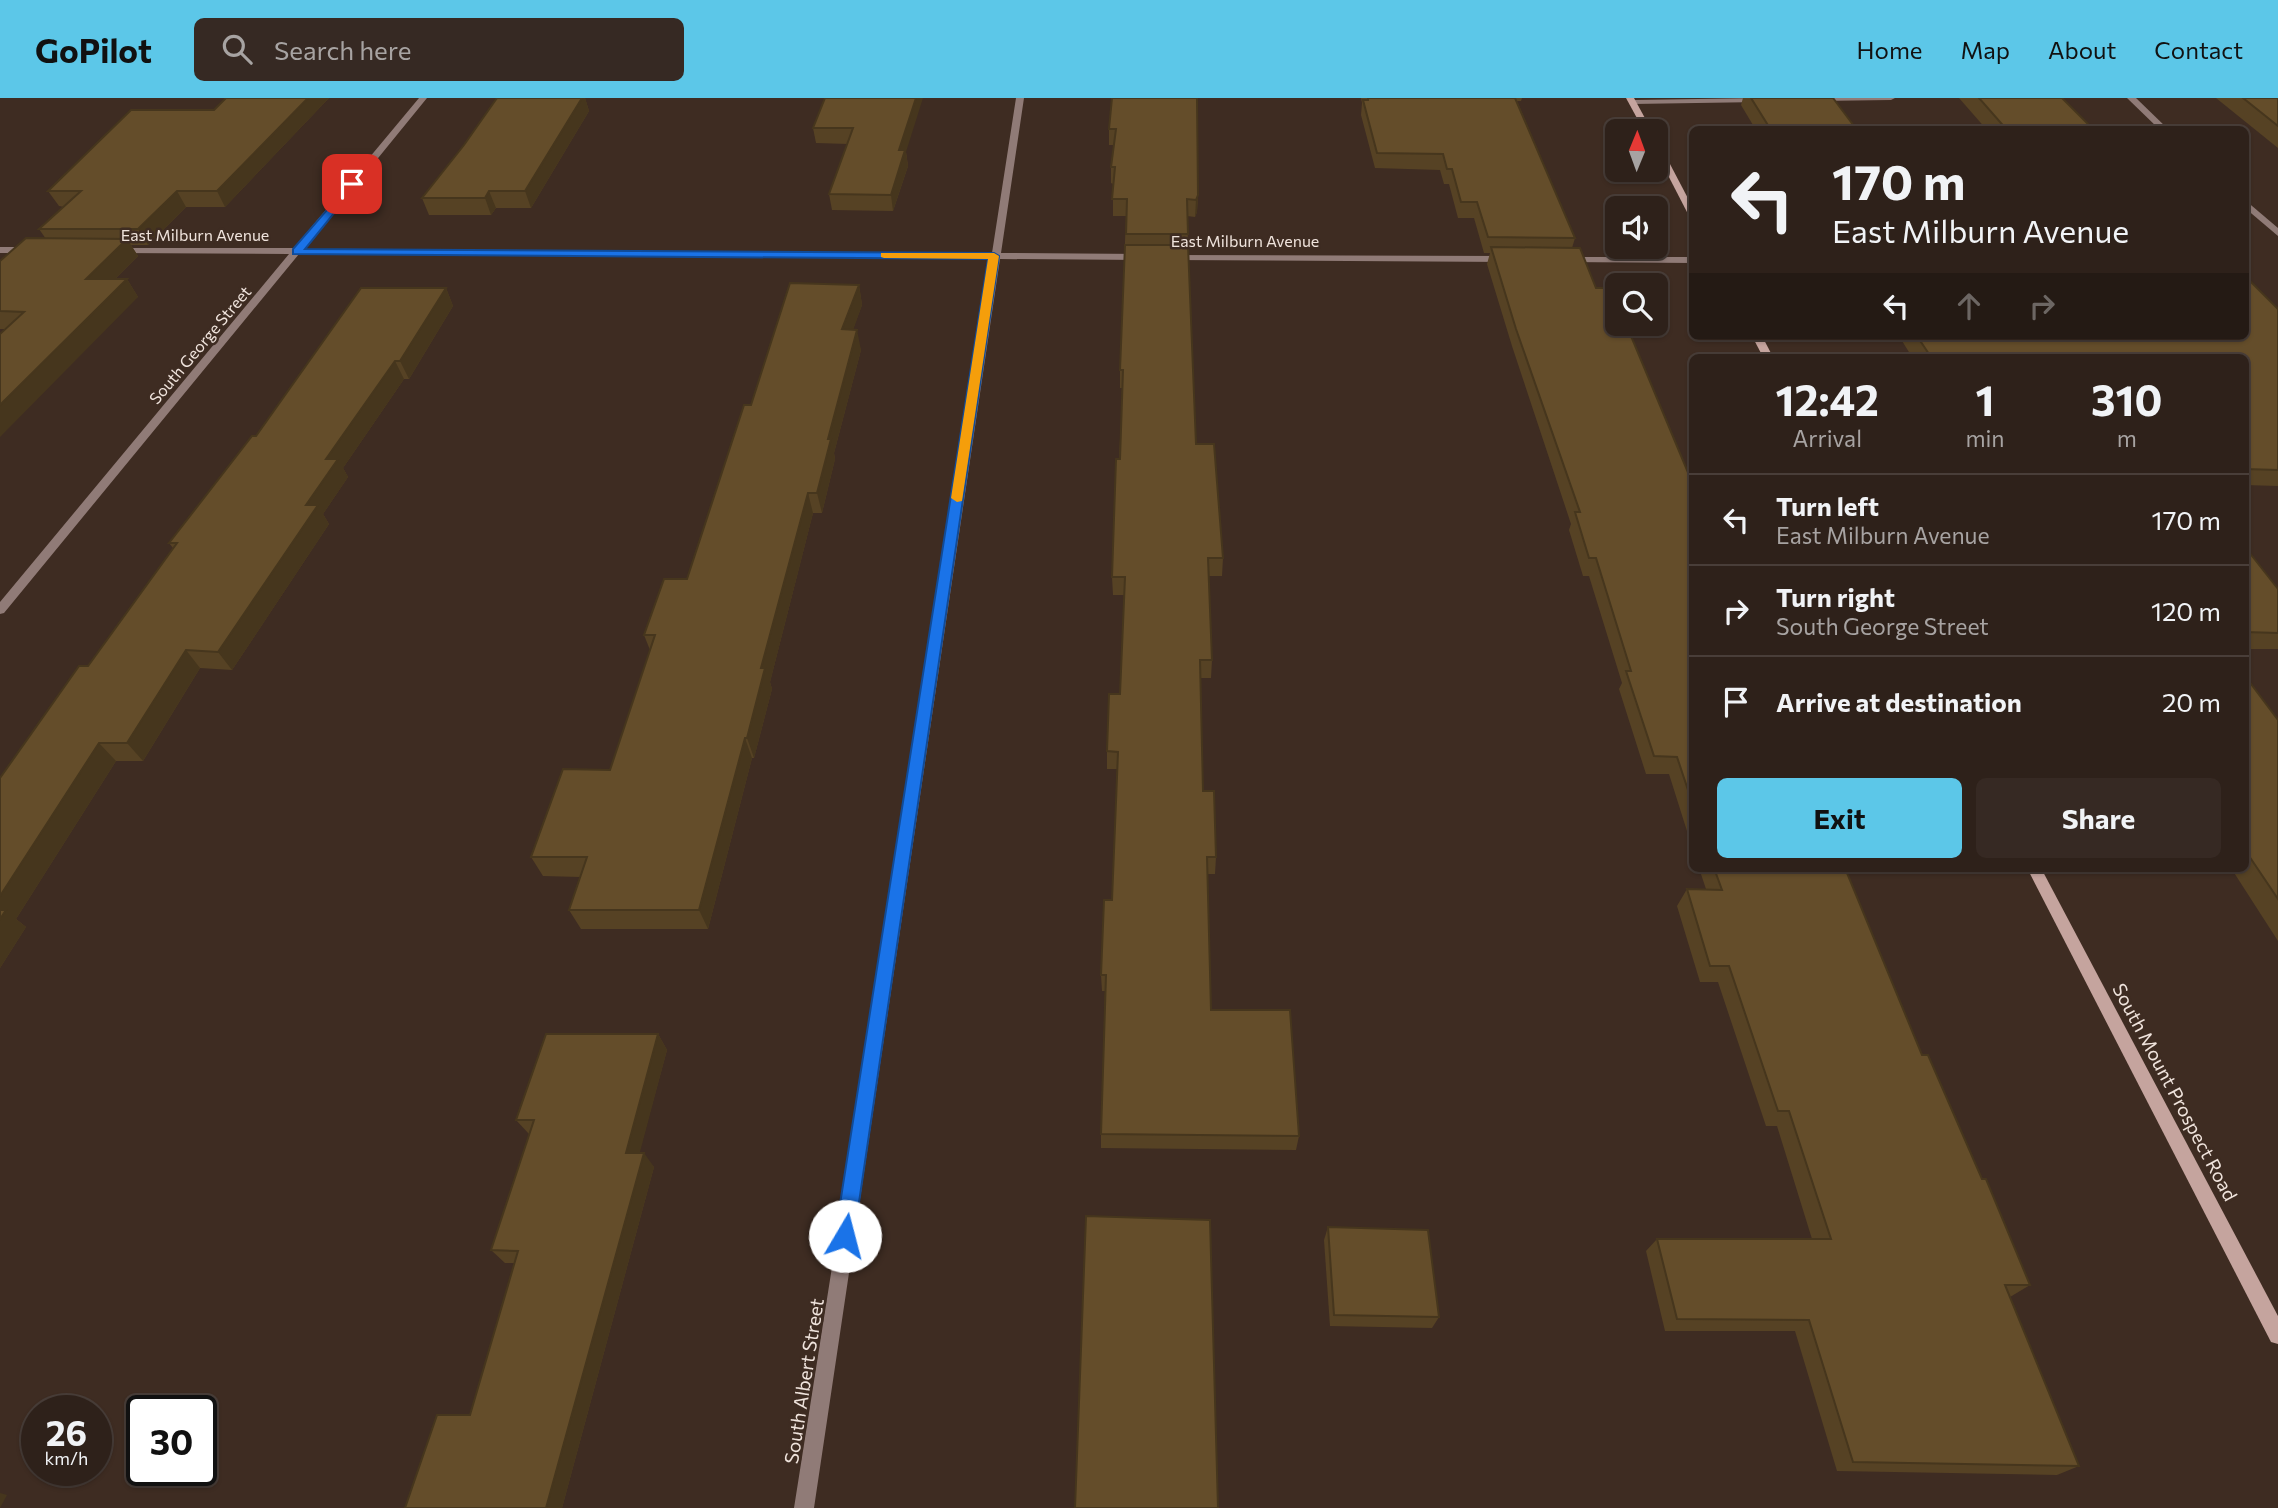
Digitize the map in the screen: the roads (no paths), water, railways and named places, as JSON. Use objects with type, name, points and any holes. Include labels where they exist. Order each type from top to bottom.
[{"type":"main road","points":[[1632,100],[1642,119]]},
{"type":"main road","points":[[1668,168],[1689,208]]},
{"type":"main road","name":"South Mount Prospect Road","points":[[2036,872],[2278,1335]]},
{"type":"street","name":"South George Street","points":[[0,610],[423,98]]},
{"type":"street","name":"South Albert Street","points":[[804,1508],[1020,98]]},
{"type":"street","points":[[1810,99],[1891,98]]},
{"type":"street","points":[[2131,98],[2161,126]]},
{"type":"street","points":[[1632,100],[1769,100]]},
{"type":"street","points":[[2249,207],[2278,233]]},
{"type":"street","points":[[0,250],[40,250]]},
{"type":"street","name":"East Milburn Avenue","points":[[107,250],[1518,259]]},
{"type":"street","points":[[1559,259],[1689,260]]}]
